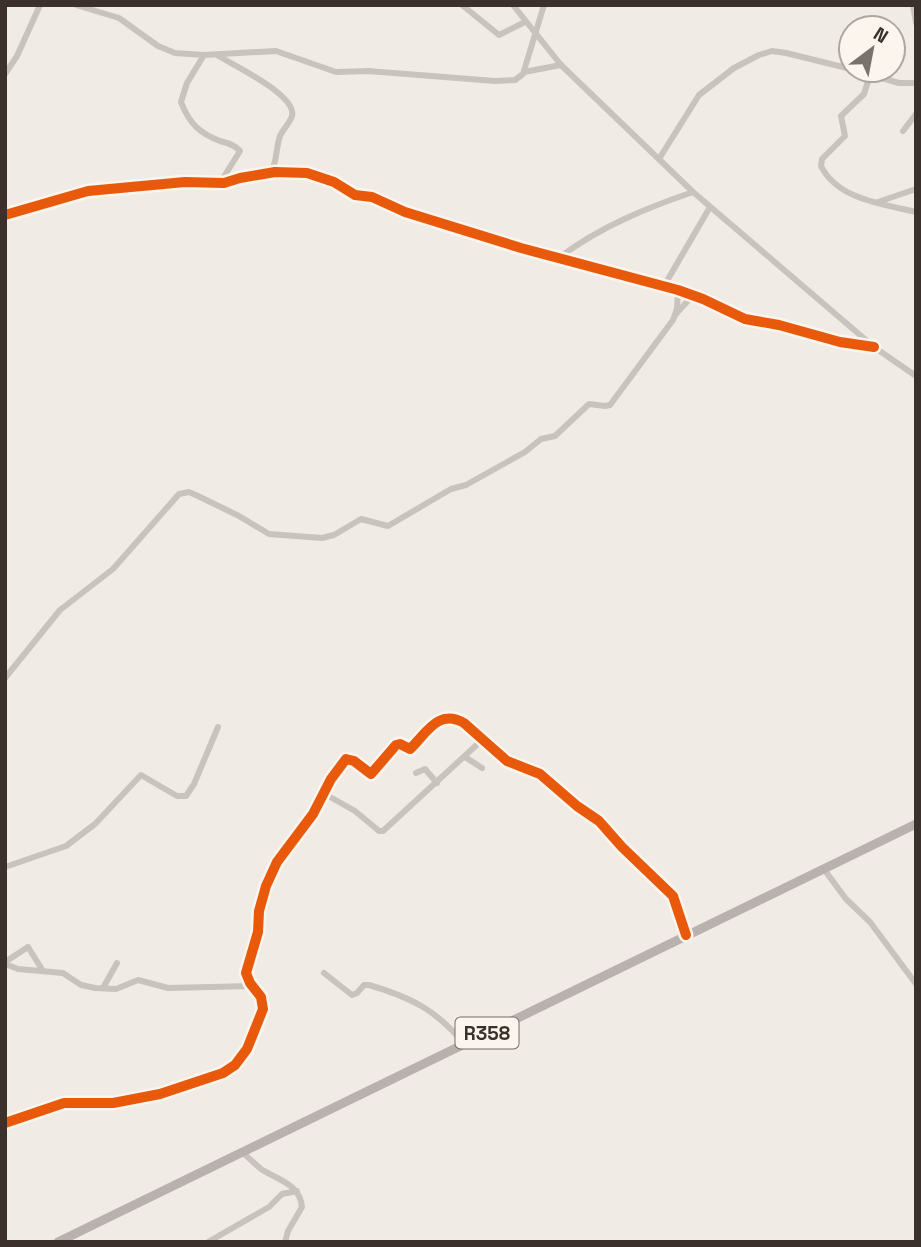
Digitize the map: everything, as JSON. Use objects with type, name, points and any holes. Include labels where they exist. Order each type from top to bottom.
[{"type":"main road","name":"R358","points":[[58,1242],[916,824]]},
{"type":"street","points":[[5,74],[17,56],[40,5]]},
{"type":"street","points":[[76,5],[119,18],[168,51],[204,55],[278,51],[336,72],[368,71],[507,81],[519,78],[524,72],[544,5]]},
{"type":"street","points":[[462,5],[499,35],[525,22]]},
{"type":"street","points":[[513,5],[561,65],[693,192],[874,346],[916,376]]},
{"type":"street","points":[[913,5],[916,23]]},
{"type":"street","points":[[659,159],[699,95],[715,80],[759,55],[772,51],[786,52],[837,65]]},
{"type":"street","points":[[215,54],[279,93],[290,105],[291,117],[281,133],[271,173]]},
{"type":"street","points":[[204,55],[187,83],[181,102],[191,124],[198,130],[238,148],[238,156],[220,183]]},
{"type":"street","points":[[524,72],[561,65]]},
{"type":"street","points":[[867,84],[864,94],[841,116],[845,136],[825,155],[821,166],[829,177],[856,197],[916,212]]},
{"type":"street","points":[[903,131],[916,114]]},
{"type":"street","points":[[5,215],[88,191],[185,182],[220,183],[271,173],[316,174],[354,195],[374,198],[405,212],[521,248],[678,290],[745,319],[779,325],[840,342],[874,346]]},
{"type":"street","points":[[877,203],[916,189]]},
{"type":"street","points":[[560,257],[593,234],[660,203],[693,192]]},
{"type":"street","points":[[664,286],[710,207]]},
{"type":"street","points":[[675,316],[678,290]]},
{"type":"street","points":[[5,678],[60,610],[113,569],[179,494],[189,492],[198,496],[269,534],[322,538],[334,535],[361,519],[388,526],[451,489],[466,485],[540,440],[555,436],[589,404],[606,407],[610,405],[692,295]]},
{"type":"street","points":[[5,1123],[64,1103],[125,1101],[167,1093],[223,1073],[235,1065],[245,1054],[262,1011],[262,1000],[246,972],[258,932],[266,886],[277,862],[313,814],[323,793],[346,759],[354,761],[371,774],[396,745],[410,749],[431,724],[437,721],[459,720],[516,766],[541,774],[577,806],[599,821],[673,896],[686,935]]},
{"type":"street","points":[[5,867],[66,846],[92,827],[141,775],[177,796],[186,796],[194,784],[218,727]]},
{"type":"street","points":[[323,793],[355,811],[381,832],[482,740]]},
{"type":"street","points":[[465,758],[482,768]]},
{"type":"street","points":[[416,773],[426,769],[437,783]]},
{"type":"street","points":[[823,868],[846,899],[870,922],[916,984]]},
{"type":"street","points":[[43,971],[27,947],[5,963],[18,969],[63,973],[81,985],[103,988],[116,989],[138,980],[168,988],[252,986]]},
{"type":"street","points":[[103,988],[117,963]]},
{"type":"street","points":[[324,972],[352,995],[364,985],[369,985],[419,1003],[445,1023],[464,1044]]},
{"type":"street","points":[[243,1153],[296,1191],[302,1207],[288,1231],[285,1242]]},
{"type":"street","points":[[208,1242],[269,1207],[282,1194],[296,1191]]},
{"type":"cycle path","points":[[5,215],[88,191],[185,182],[224,183],[275,172],[307,173],[334,182],[355,195],[372,197],[405,212],[521,248],[678,290],[745,319],[779,325],[840,342],[874,347]]},
{"type":"cycle path","points":[[5,1123],[64,1103],[113,1103],[160,1094],[223,1073],[235,1065],[247,1049],[263,1009],[261,997],[246,973],[258,932],[259,911],[277,862],[313,814],[331,779],[346,759],[354,761],[371,774],[396,745],[410,749],[433,725],[447,719],[464,723],[507,761],[540,774],[599,821],[673,896],[686,935]]}]
